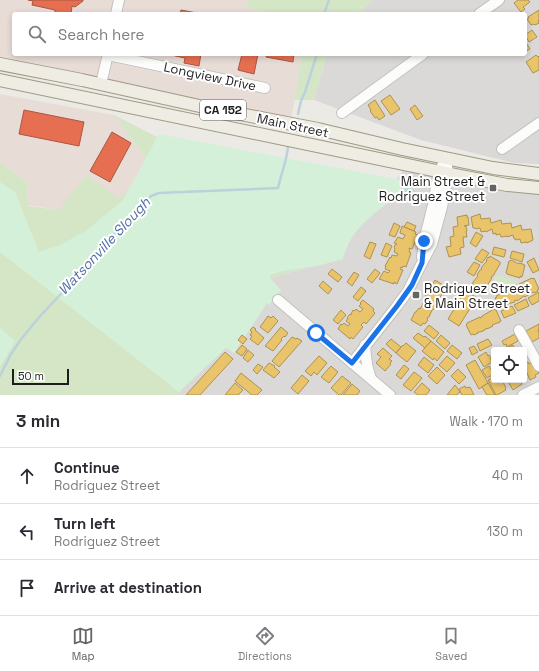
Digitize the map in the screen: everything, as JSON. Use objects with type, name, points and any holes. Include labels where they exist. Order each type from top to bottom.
[{"type":"main road","name":"Main Street","points":[[0,64],[101,84],[204,107],[318,129],[402,149],[493,168],[539,174]]},
{"type":"main road","name":"Main Street","points":[[0,80],[507,185],[539,188]]},
{"type":"main road","points":[[97,100],[101,84]]},
{"type":"street","points":[[116,12],[119,0]]},
{"type":"street","points":[[482,12],[499,0]]},
{"type":"street","points":[[101,84],[108,56]]},
{"type":"street","name":"Longview Drive","points":[[113,56],[265,88]]},
{"type":"street","points":[[342,112],[420,56]]},
{"type":"street","points":[[502,149],[539,123]]},
{"type":"street","points":[[352,363],[408,291],[432,244],[442,207],[446,158]]},
{"type":"street","points":[[278,300],[390,395]]},
{"type":"street","points":[[519,330],[539,366]]},
{"type":"street","points":[[365,345],[366,362],[371,379]]},
{"type":"street","points":[[523,395],[539,387]]},
{"type":"shaded area","points":[[0,0],[248,0],[246,7],[264,12],[12,12],[12,56],[302,56],[291,120],[0,58]]},
{"type":"shaded area","points":[[373,0],[539,0],[539,164],[514,163],[421,140],[314,100],[326,56],[527,56],[527,12],[359,12]]},
{"type":"shaded area","points":[[0,94],[114,115],[150,164],[119,199],[58,210],[28,205],[27,182],[0,162]]},
{"type":"shaded area","points":[[403,171],[539,191],[539,395],[177,395],[274,277],[332,261]]},
{"type":"green space","points":[[248,0],[373,0],[359,12],[264,12],[246,7]]},
{"type":"green space","points":[[302,56],[326,56],[314,100],[294,100]]},
{"type":"green space","points":[[114,115],[157,137],[323,167],[332,261],[274,277],[177,395],[0,395],[0,162],[27,182],[28,206],[58,210],[87,175],[119,199],[150,164]]},
{"type":"green space","points":[[159,134],[401,180],[399,194],[364,223],[352,237],[343,259],[317,266],[282,271],[270,275],[270,278],[281,290],[269,305],[267,303],[234,353],[226,348],[179,392],[0,252],[0,182],[15,192],[39,252],[60,245],[86,231],[123,200]]},
{"type":"green space","points":[[406,187],[424,195],[420,203],[402,196]]},
{"type":"green space","points":[[497,275],[519,281],[490,295],[486,293]]},
{"type":"green space","points":[[0,328],[15,341],[0,367]]},
{"type":"building: Homes","points":[[518,0],[528,0],[530,2],[523,7],[525,9],[521,12],[514,3]]},
{"type":"building: Homes","points":[[539,10],[539,23],[531,25],[527,19],[529,18],[528,17]]},
{"type":"building: Homes","points":[[532,30],[537,37],[529,42],[527,34]]},
{"type":"building: Homes","points":[[536,55],[538,57],[539,56],[539,70],[533,73],[526,62]]},
{"type":"building: Homes","points":[[390,95],[400,109],[391,115],[381,101]]},
{"type":"building: Homes","points":[[375,100],[385,116],[379,120],[377,117],[375,118],[368,105]]},
{"type":"building: Homes","points":[[415,105],[423,116],[417,120],[410,109]]},
{"type":"building: Homes","points":[[480,214],[481,219],[490,218],[491,223],[501,220],[502,224],[511,223],[512,228],[521,225],[522,230],[531,229],[533,240],[527,243],[521,243],[520,239],[514,239],[513,235],[501,237],[500,234],[493,234],[492,229],[486,232],[481,232],[480,228],[473,228],[471,217]]},
{"type":"building: Homes","points":[[467,215],[469,225],[464,226],[466,226],[467,237],[463,237],[464,247],[460,248],[461,254],[449,257],[446,247],[451,246],[450,237],[454,236],[453,227],[458,226],[457,217]]},
{"type":"building: Homes","points":[[407,222],[416,226],[414,231],[404,227]]},
{"type":"building: Homes","points":[[394,223],[400,226],[395,237],[389,235]]},
{"type":"building: Homes","points":[[402,226],[416,232],[415,234],[418,235],[412,249],[409,248],[409,252],[411,253],[406,267],[401,267],[400,269],[403,270],[397,284],[394,282],[394,284],[379,279],[384,271],[388,273],[390,271],[385,269],[385,266],[390,257],[391,258],[392,255],[397,256],[398,254],[394,252],[395,245],[397,244],[394,243],[398,237],[403,239],[405,235],[400,233]]},
{"type":"building: Homes","points":[[476,232],[483,236],[476,247],[470,243]]},
{"type":"building: Homes","points":[[370,242],[376,244],[370,259],[364,256]]},
{"type":"building: Homes","points":[[386,243],[392,246],[387,257],[381,255]]},
{"type":"building: Homes","points":[[494,247],[506,250],[504,257],[492,254]]},
{"type":"building: Homes","points":[[482,249],[489,253],[482,263],[475,259]]},
{"type":"building: Homes","points":[[512,251],[524,254],[522,262],[510,258]]},
{"type":"building: Homes","points":[[490,256],[500,262],[500,264],[483,291],[472,284]]},
{"type":"building: Homes","points":[[534,258],[539,270],[533,273],[527,262]]},
{"type":"building: Homes","points":[[511,260],[525,265],[522,277],[520,276],[520,278],[506,273],[509,261]]},
{"type":"building: Homes","points":[[474,262],[480,265],[474,276],[467,272]]},
{"type":"building: Homes","points":[[332,269],[342,277],[338,282],[328,274]]},
{"type":"building: Homes","points":[[375,269],[380,273],[372,283],[367,279]]},
{"type":"building: Homes","points":[[354,272],[359,275],[352,286],[347,282]]},
{"type":"building: Homes","points":[[534,278],[539,289],[537,290],[538,291],[501,307],[495,298],[497,297],[496,296]]},
{"type":"building: Homes","points":[[435,280],[448,288],[444,295],[442,294],[439,299],[441,300],[438,304],[436,303],[436,306],[427,319],[428,320],[421,326],[411,320],[415,312],[419,308],[420,309],[426,297],[425,296]]},
{"type":"building: Homes","points":[[323,281],[332,289],[328,294],[319,286]]},
{"type":"building: Homes","points":[[472,284],[483,291],[481,295],[469,288]]},
{"type":"building: Homes","points":[[459,286],[463,289],[459,296],[454,293]]},
{"type":"building: Homes","points":[[361,287],[366,291],[358,301],[353,297]]},
{"type":"building: Homes","points":[[465,291],[476,297],[459,326],[448,319]]},
{"type":"building: Homes","points":[[539,292],[539,301],[532,305],[528,298]]},
{"type":"building: Homes","points":[[526,299],[529,306],[518,311],[514,305]]},
{"type":"building: Homes","points":[[363,300],[374,309],[373,311],[375,313],[366,324],[364,322],[361,325],[363,327],[353,339],[351,337],[350,339],[338,329],[341,324],[342,325],[344,323],[348,326],[350,324],[346,321],[353,310],[354,311],[356,309],[360,312],[363,309],[359,306]]},
{"type":"building: Homes","points":[[512,306],[516,313],[504,318],[501,311]]},
{"type":"building: Homes","points":[[494,309],[496,310],[501,321],[485,330],[471,335],[466,325],[467,323],[482,317]]},
{"type":"building: Homes","points":[[341,310],[346,315],[338,324],[333,320]]},
{"type":"building: Homes","points":[[268,316],[271,318],[273,316],[278,321],[268,333],[260,327]]},
{"type":"building: Homes","points":[[539,324],[539,338],[532,342],[526,331]]},
{"type":"building: Homes","points":[[429,325],[439,333],[434,339],[424,331]]},
{"type":"building: Homes","points":[[253,327],[264,338],[258,345],[250,339],[252,332],[250,330]]},
{"type":"building: Homes","points":[[281,327],[288,333],[281,339],[282,340],[273,351],[265,346]]},
{"type":"building: Homes","points":[[418,333],[431,341],[425,348],[413,338]]},
{"type":"building: Homes","points":[[515,334],[518,341],[507,347],[502,341]]},
{"type":"building: Homes","points":[[242,335],[247,339],[243,344],[238,340]]},
{"type":"building: Homes","points":[[441,335],[450,343],[445,349],[436,341]]},
{"type":"building: Homes","points":[[292,337],[302,341],[279,367],[272,361]]},
{"type":"building: Homes","points":[[391,339],[401,347],[396,353],[386,344]]},
{"type":"building: Homes","points":[[488,339],[492,345],[480,351],[477,344]]},
{"type":"building: Homes","points":[[431,341],[444,352],[437,361],[434,358],[433,360],[422,351]]},
{"type":"building: Homes","points":[[406,343],[416,351],[407,362],[396,353]]},
{"type":"building: Homes","points":[[242,345],[247,349],[242,356],[236,352]]},
{"type":"building: Homes","points":[[452,345],[462,353],[457,359],[447,351]]},
{"type":"building: Homes","points":[[474,346],[478,352],[472,355],[469,348]]},
{"type":"building: Homes","points":[[383,348],[392,356],[389,359],[392,361],[390,363],[391,364],[385,371],[376,363],[381,357],[377,354]]},
{"type":"building: Homes","points":[[248,350],[254,355],[248,362],[243,358]]},
{"type":"building: Homes","points":[[225,352],[233,359],[200,395],[186,395]]},
{"type":"building: Homes","points":[[486,352],[491,358],[491,363],[484,367],[478,357]]},
{"type":"building: Homes","points":[[319,356],[327,363],[317,375],[314,372],[311,376],[305,371]]},
{"type":"building: Homes","points":[[447,356],[455,363],[447,372],[439,365]]},
{"type":"building: Homes","points":[[424,357],[434,365],[428,373],[418,365]]},
{"type":"building: Homes","points":[[475,360],[488,383],[479,389],[466,365]]},
{"type":"building: Homes","points":[[528,362],[529,364],[533,362],[539,373],[535,375],[536,377],[530,380],[527,373],[527,363]]},
{"type":"building: Homes","points":[[269,363],[275,366],[274,367],[280,372],[274,378],[263,370]]},
{"type":"building: Homes","points":[[258,364],[263,367],[257,374],[253,370]]},
{"type":"building: Homes","points":[[404,365],[409,369],[401,379],[396,375]]},
{"type":"building: Homes","points":[[331,366],[338,372],[329,383],[321,377]]},
{"type":"building: Homes","points":[[489,366],[491,369],[491,376],[487,378],[482,370]]},
{"type":"building: Homes","points":[[437,367],[445,375],[437,384],[428,376]]},
{"type":"building: Homes","points":[[458,369],[466,377],[459,384],[451,376]]},
{"type":"building: Homes","points":[[414,372],[422,378],[411,391],[403,385]]},
{"type":"building: Homes","points":[[241,373],[262,390],[257,395],[252,395],[235,381]]},
{"type":"building: Homes","points":[[302,375],[309,381],[298,394],[291,388]]},
{"type":"building: Homes","points":[[342,376],[351,383],[341,395],[339,395],[331,388]]},
{"type":"building: Homes","points":[[491,378],[491,383],[504,383],[506,390],[496,395],[488,380]]},
{"type":"building: Homes","points":[[235,383],[243,390],[238,395],[225,395]]},
{"type":"building: Homes","points":[[422,383],[430,390],[426,395],[418,395],[414,392]]},
{"type":"building: Homes","points":[[488,383],[495,395],[487,395],[482,387]]},
{"type":"building: Homes","points":[[509,383],[521,383],[522,384],[513,390]]},
{"type":"building: Homes","points":[[352,384],[360,391],[357,395],[343,395]]},
{"type":"building: Homes","points":[[455,385],[460,392],[456,395],[447,395]]},
{"type":"building: Homes","points":[[465,386],[466,388],[470,387],[474,395],[462,395],[459,389]]},
{"type":"building: Shops","points":[[28,0],[83,0],[75,7],[72,6],[71,12],[55,12],[55,10],[32,5],[33,1]]},
{"type":"building: Shops","points":[[181,10],[192,12],[180,12]]},
{"type":"building: Shops","points":[[176,56],[201,56],[199,66],[184,63],[185,58]]},
{"type":"building: Shops","points":[[242,56],[258,56],[254,74],[238,70]]},
{"type":"building: Shops","points":[[266,56],[294,56],[293,62]]},
{"type":"building: Shops","points":[[24,110],[84,122],[79,146],[19,134]]},
{"type":"building: Shops","points":[[112,132],[131,143],[110,182],[90,171]]},
{"type":"waterway","name":"Watsonville Slough","points":[[325,12],[329,0]]},
{"type":"waterway","name":"Watsonville Slough","points":[[298,114],[316,56]]},
{"type":"waterway","name":"Watsonville Slough","points":[[0,376],[11,354],[41,315],[151,196],[159,193],[278,188],[288,146]]},
{"type":"place","name":"Main Street & Rodriguez Street","points":[[493,188]]},
{"type":"place","name":"Rodriguez Street & Main Street","points":[[416,295]]},
{"type":"route","points":[[316,333],[352,363],[412,285],[422,263],[424,241]]}]
